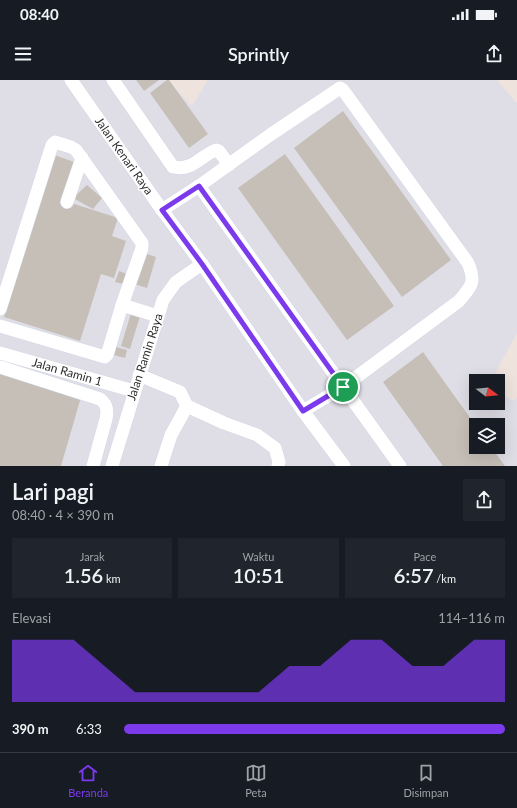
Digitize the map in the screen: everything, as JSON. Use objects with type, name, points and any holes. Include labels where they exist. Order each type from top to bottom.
[{"type":"street","name":"Jalan Kenari Raya","points":[[71,80],[162,210],[202,264],[303,411],[344,466]]},
{"type":"street","points":[[113,80],[173,167],[181,169],[189,167],[215,150],[218,150],[229,165]]},
{"type":"street","points":[[162,210],[199,186],[338,88],[341,88],[468,263],[473,274],[472,285],[459,301],[343,387],[303,411]]},
{"type":"street","points":[[0,309],[52,145],[56,142],[71,147],[76,150],[82,158],[142,243],[142,248],[122,305],[107,355],[105,357],[0,326]]},
{"type":"street","points":[[67,202],[82,158]]},
{"type":"street","points":[[199,186],[400,466]]},
{"type":"street","name":"Jalan Ramin Raya","points":[[112,466],[163,300],[176,282],[202,264]]},
{"type":"street","points":[[122,305],[158,316]]},
{"type":"street","name":"Jalan Ramin 1","points":[[0,353],[134,391]]},
{"type":"street","points":[[0,367],[100,399],[104,402],[108,411],[93,466]]},
{"type":"street","points":[[139,375],[180,392],[188,406],[224,424],[257,435],[275,448],[279,462],[278,466]]},
{"type":"street","points":[[162,466],[171,435],[188,406]]},
{"type":"shaded area","points":[[0,80],[167,80],[192,106],[208,80],[497,80],[517,103],[517,333],[495,374],[469,374],[469,410],[505,410],[505,396],[513,401],[517,397],[517,466],[0,466]]},
{"type":"building","points":[[136,80],[159,80],[144,91]]},
{"type":"building","points":[[169,80],[208,134],[189,148],[150,93]]},
{"type":"building","points":[[343,111],[451,260],[402,297],[294,148]]},
{"type":"building","points":[[285,154],[394,306],[347,340],[238,188]]},
{"type":"building","points":[[54,155],[77,163],[65,201],[118,218],[112,236],[126,241],[114,278],[101,274],[80,341],[4,317]]},
{"type":"building","points":[[87,185],[102,198],[93,209],[73,198]]},
{"type":"building","points":[[141,252],[156,257],[147,288],[131,283]]},
{"type":"building","points":[[119,271],[127,274],[124,284],[115,282]]},
{"type":"building","points":[[132,310],[141,313],[130,349],[121,346]]},
{"type":"building","points":[[116,347],[127,350],[125,358],[114,355]]},
{"type":"building","points":[[423,352],[470,418],[469,418],[469,454],[496,454],[505,466],[443,466],[383,382]]},
{"type":"building","points":[[0,373],[81,397],[61,466],[0,466]]},
{"type":"route","points":[[199,186],[343,387],[303,411],[202,264],[162,210],[199,186]]}]
